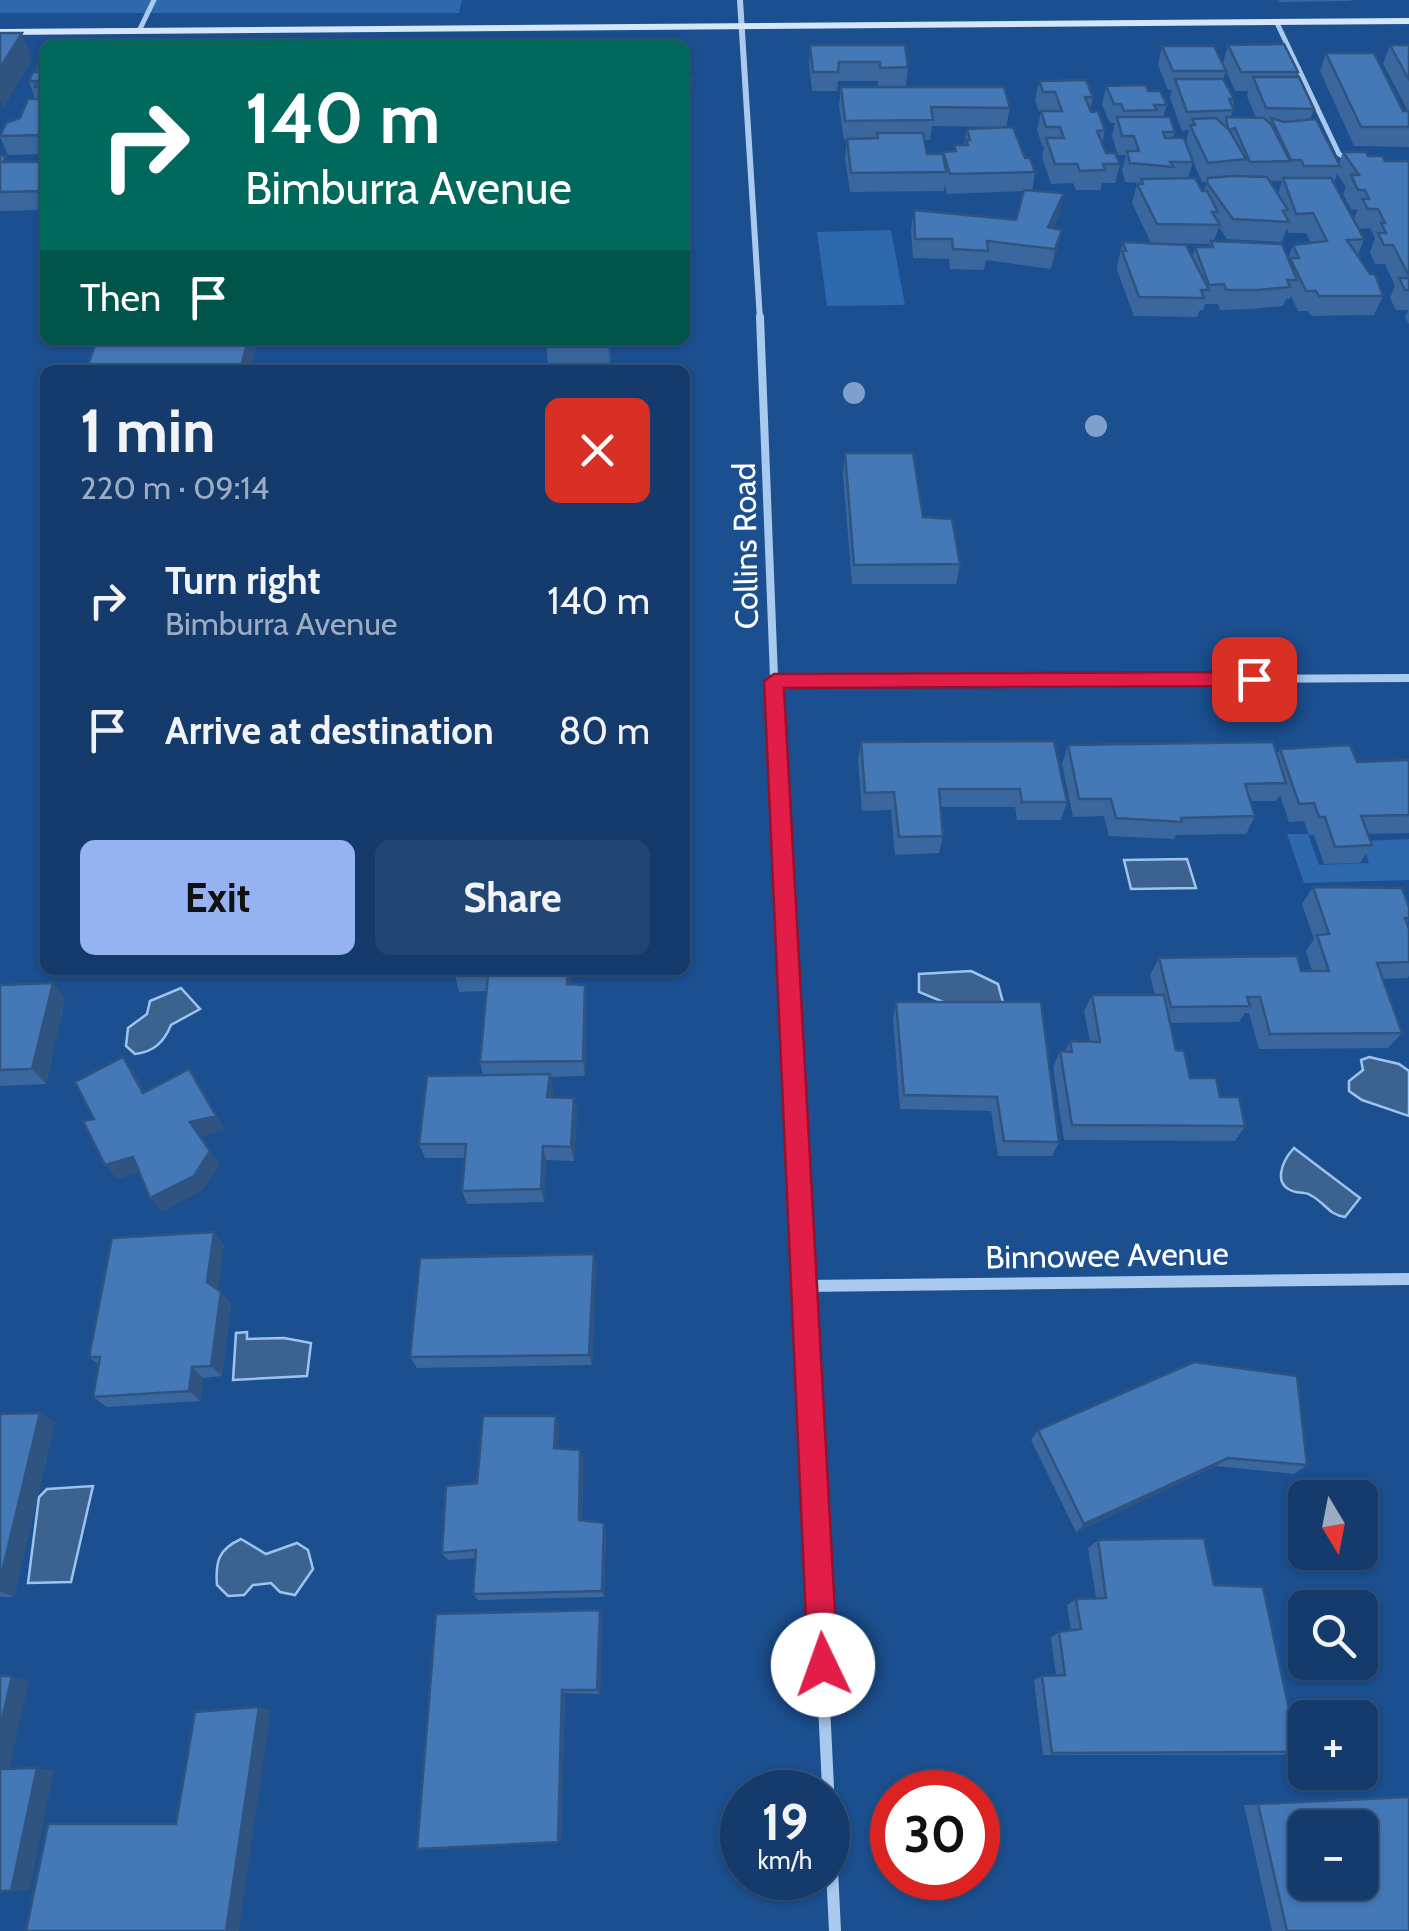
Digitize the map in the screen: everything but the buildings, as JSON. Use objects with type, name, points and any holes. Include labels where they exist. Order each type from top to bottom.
[{"type":"main road","points":[[0,32],[1409,21]]},
{"type":"street","name":"Collins Road","points":[[740,0],[768,438],[774,681],[836,1931]]},
{"type":"street","points":[[774,681],[1409,678]]},
{"type":"street","name":"Binnowee Avenue","points":[[805,1286],[1409,1279]]},
{"type":"lane","points":[[138,31],[154,0]]},
{"type":"lane","points":[[1277,22],[1338,154],[1356,165]]},
{"type":"shaded area","points":[[0,0],[462,0],[459,13],[0,13]]},
{"type":"shaded area","points":[[891,230],[905,305],[827,306],[817,232]]},
{"type":"shaded area","points":[[1287,834],[1308,834],[1319,865],[1369,863],[1362,841],[1409,839],[1409,880],[1304,883]]},
{"type":"shaded area","points":[[1187,859],[1196,888],[1131,889],[1124,860]]},
{"type":"shaded area","points":[[971,971],[998,984],[1004,1006],[960,1009],[919,992],[919,974]]},
{"type":"shaded area","points":[[181,988],[200,1009],[171,1025],[153,1048],[135,1054],[126,1046],[128,1028],[147,1014],[150,1001]]},
{"type":"shaded area","points":[[1369,1057],[1399,1064],[1409,1071],[1409,1116],[1362,1100],[1349,1091],[1349,1081],[1363,1070],[1361,1060]]},
{"type":"shaded area","points":[[1294,1148],[1360,1198],[1345,1217],[1310,1194],[1283,1184],[1283,1166]]},
{"type":"shaded area","points":[[247,1332],[247,1339],[284,1338],[311,1343],[307,1376],[233,1380],[236,1333]]},
{"type":"shaded area","points":[[93,1486],[71,1582],[28,1583],[39,1497],[47,1489]]},
{"type":"shaded area","points":[[241,1539],[266,1554],[297,1543],[308,1550],[313,1569],[295,1595],[280,1592],[271,1583],[253,1585],[244,1595],[228,1596],[217,1585],[218,1563],[223,1552]]},
{"type":"route","points":[[823,1665],[774,681],[1254,679]]}]
